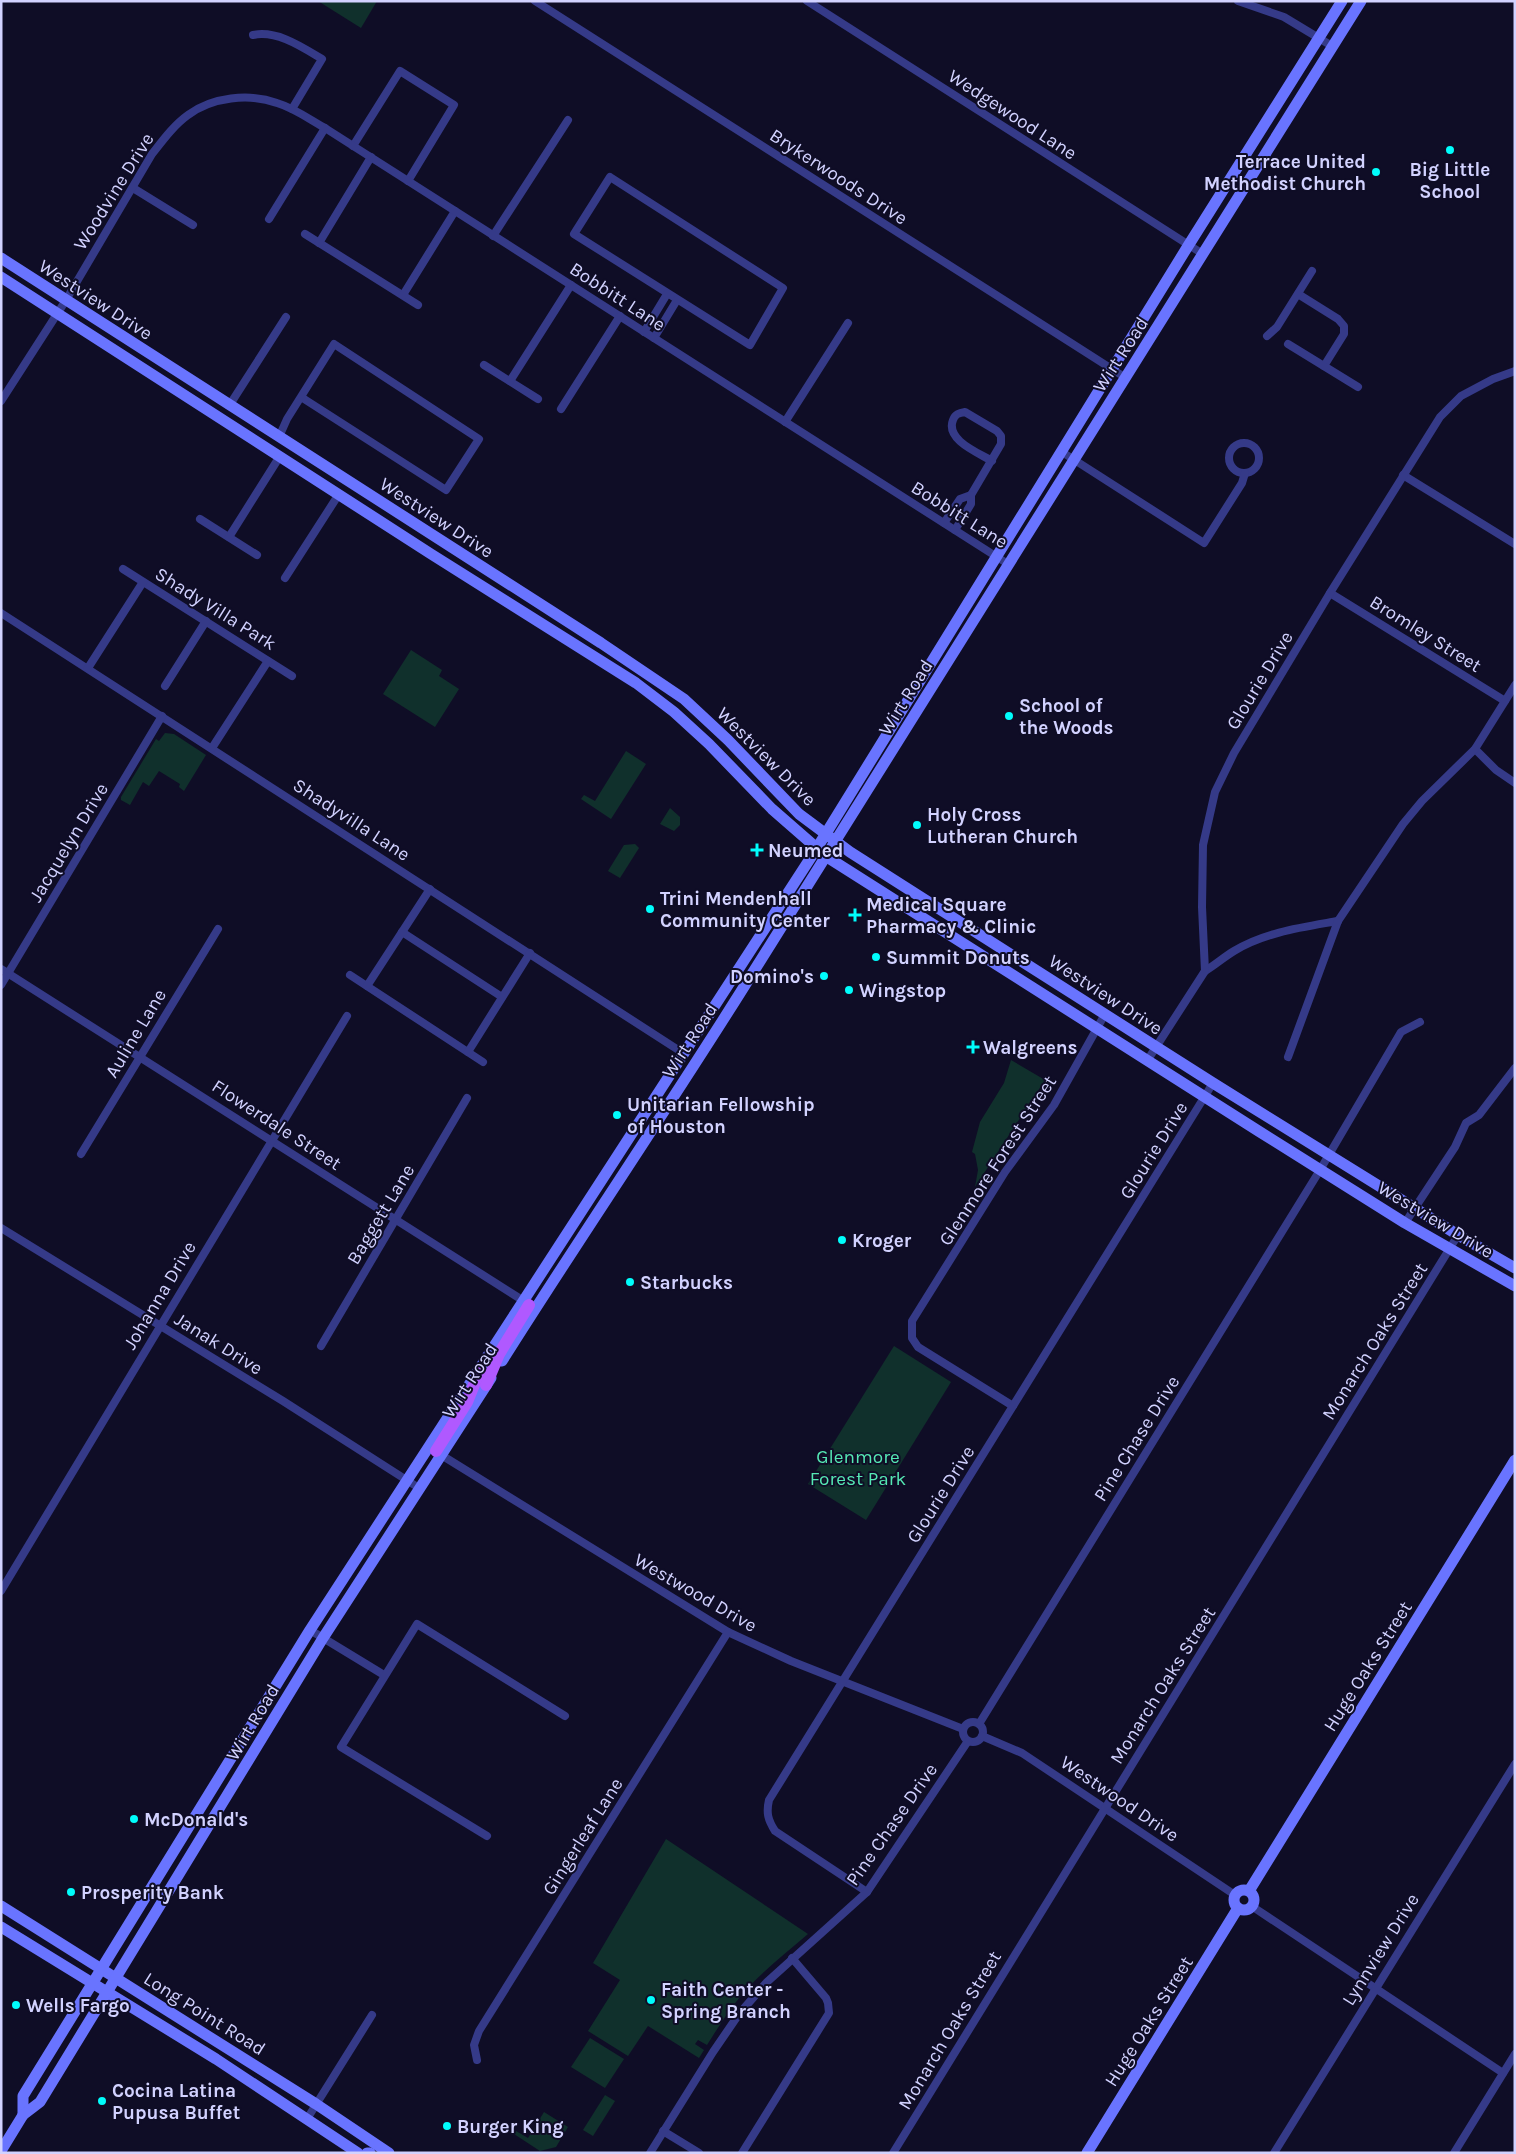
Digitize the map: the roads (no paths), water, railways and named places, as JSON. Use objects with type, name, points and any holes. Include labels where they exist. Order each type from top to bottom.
[{"type":"main road","name":"Wirt Road","points":[[529,1305],[684,1053],[817,848],[1188,246],[1342,1]]},
{"type":"main road","name":"Wirt Road","points":[[480,1370],[623,1176],[827,857],[1008,564],[1361,1]]},
{"type":"main road","points":[[1255,140],[1269,148]]},
{"type":"main road","name":"Westview Drive","points":[[1,258],[229,406],[525,594],[684,699],[793,807],[825,835],[1213,1083],[1415,1209],[1515,1268]]},
{"type":"main road","name":"Westview Drive","points":[[1,277],[636,683],[674,712],[709,744],[772,809],[827,857],[1320,1170],[1405,1223],[1515,1286]]},
{"type":"main road","points":[[202,406],[210,393]]},
{"type":"main road","points":[[361,508],[370,494]]},
{"type":"main road","points":[[516,607],[525,594]]},
{"type":"main road","points":[[674,712],[684,699]]},
{"type":"main road","points":[[709,744],[720,733]]},
{"type":"main road","points":[[486,1385],[499,1354],[529,1305]]},
{"type":"main road","points":[[435,1451],[467,1402],[480,1370]]},
{"type":"main road","name":"Wirt Road","points":[[23,2115],[23,2096],[100,1968],[310,1630],[406,1480],[435,1451],[486,1385]]},
{"type":"main road","name":"Wirt Road","points":[[1,2151],[23,2115],[40,2102],[324,1638],[419,1488],[435,1451]]},
{"type":"main road","name":"Huge Oaks Street","points":[[1249,1891],[1515,1460]]},
{"type":"main road","points":[[206,1798],[220,1807]]},
{"type":"main road","points":[[1242,1890],[1249,1891],[1255,1898],[1253,1907],[1247,1910],[1238,1908],[1234,1901],[1235,1895],[1242,1890]]},
{"type":"main road","name":"Long Point Road","points":[[1,1906],[316,2104],[389,2153]]},
{"type":"main road","name":"Huge Oaks Street","points":[[1087,2153],[1238,1908]]},
{"type":"main road","name":"Long Point Road","points":[[1,1927],[216,2059],[358,2153]]},
{"type":"street","name":"Brykerwoods Drive","points":[[535,1],[1126,378]]},
{"type":"street","name":"Wedgewood Lane","points":[[807,1],[1203,254]]},
{"type":"street","points":[[1238,1],[1284,18],[1332,46]]},
{"type":"street","points":[[253,35],[268,34],[322,59],[292,109]]},
{"type":"street","points":[[353,146],[400,70],[454,105],[408,182]]},
{"type":"street","name":"Bobbitt Lane","points":[[198,109],[220,101],[243,98],[267,100],[292,109],[371,157],[1008,564]]},
{"type":"street","name":"Woodvine Drive","points":[[1,401],[66,300],[152,154],[166,136],[185,117],[198,109]]},
{"type":"street","points":[[494,236],[568,120]]},
{"type":"street","points":[[269,219],[324,128]]},
{"type":"street","points":[[319,243],[371,157]]},
{"type":"street","points":[[610,177],[784,288],[750,345],[667,294],[574,234],[610,177]]},
{"type":"street","points":[[132,188],[193,226]]},
{"type":"street","points":[[403,296],[455,211]]},
{"type":"street","points":[[305,234],[418,305]]},
{"type":"street","points":[[1267,336],[1278,327],[1312,271]]},
{"type":"street","points":[[510,381],[571,285]]},
{"type":"street","points":[[644,332],[667,294]]},
{"type":"street","points":[[1298,294],[1338,319],[1344,326],[1344,334],[1324,366]]},
{"type":"street","points":[[654,338],[677,300]]},
{"type":"street","points":[[561,409],[620,316]]},
{"type":"street","points":[[229,406],[286,317]]},
{"type":"street","points":[[785,422],[848,323]]},
{"type":"street","points":[[279,437],[286,419],[334,344],[479,439],[446,490],[301,397]]},
{"type":"street","points":[[1288,344],[1358,386]]},
{"type":"street","points":[[484,365],[538,399]]},
{"type":"street","name":"Glourie Drive","points":[[1205,972],[1202,844],[1215,792],[1234,753],[1432,428],[1461,396],[1493,379],[1515,371]]},
{"type":"street","points":[[944,523],[960,499],[970,495],[992,461],[1002,444],[1002,436],[997,431],[966,412],[958,414],[953,419],[951,427],[957,438],[992,461]]},
{"type":"street","points":[[1062,452],[1204,543],[1242,483],[1244,473]]},
{"type":"street","points":[[229,538],[280,456]]},
{"type":"street","points":[[1403,475],[1515,544]]},
{"type":"street","points":[[285,578],[339,494]]},
{"type":"street","points":[[955,530],[971,504],[970,495]]},
{"type":"street","points":[[200,519],[257,555]]},
{"type":"street","name":"Shady Villa Park","points":[[123,569],[292,676]]},
{"type":"street","points":[[88,668],[143,582]]},
{"type":"street","name":"Bromley Street","points":[[1330,593],[1505,701]]},
{"type":"street","name":"Shadyvilla Lane","points":[[1,613],[684,1053]]},
{"type":"street","points":[[165,686],[206,621]]},
{"type":"street","points":[[212,748],[268,661]]},
{"type":"street","points":[[1288,1057],[1338,920],[1403,824],[1422,800],[1475,749],[1515,685]]},
{"type":"street","name":"Jacquelyn Drive","points":[[1,984],[5,971],[162,716]]},
{"type":"street","points":[[1475,749],[1496,770],[1515,783]]},
{"type":"street","points":[[367,986],[430,889]]},
{"type":"street","points":[[1147,1061],[1205,972],[1235,950],[1264,938],[1295,928],[1338,920]]},
{"type":"street","name":"Auline Lane","points":[[81,1154],[218,929]]},
{"type":"street","points":[[402,932],[502,997]]},
{"type":"street","points":[[468,1052],[530,953]]},
{"type":"street","name":"Flowerdale Street","points":[[5,971],[529,1305]]},
{"type":"street","points":[[350,975],[483,1062]]},
{"type":"street","name":"Glenmore Forest Street","points":[[1013,1406],[918,1347],[912,1338],[912,1321],[1005,1172],[1054,1105],[1099,1029],[1105,1014]]},
{"type":"street","name":"Johanna Drive","points":[[1,1592],[347,1016]]},
{"type":"street","name":"Pine Chase Drive","points":[[979,1724],[1320,1170],[1401,1032],[1420,1022]]},
{"type":"street","points":[[1405,1223],[1455,1147],[1466,1122],[1479,1115],[1515,1068]]},
{"type":"street","name":"Glourie Drive","points":[[867,1892],[775,1830],[766,1810],[775,1788],[844,1680],[1213,1083]]},
{"type":"street","name":"Baggett Lane","points":[[321,1346],[467,1098]]},
{"type":"street","name":"Janak Drive","points":[[1,1228],[284,1401],[419,1488]]},
{"type":"street","name":"Monarch Oaks Street","points":[[893,2153],[1458,1235]]},
{"type":"street","name":"Westwood Drive","points":[[435,1451],[728,1632],[791,1661],[844,1680],[963,1729]]},
{"type":"street","points":[[487,1836],[341,1748],[384,1675],[417,1624],[564,1716]]},
{"type":"street","points":[[310,1630],[384,1675]]},
{"type":"street","name":"Gingerleaf Lane","points":[[477,2060],[474,2045],[479,2031],[728,1632]]},
{"type":"street","points":[[972,1722],[979,1724],[983,1729],[982,1736],[975,1742],[968,1741],[964,1736],[963,1729],[972,1722]]},
{"type":"street","name":"Westwood Drive","points":[[982,1736],[1022,1753],[1105,1806],[1235,1895]]},
{"type":"street","name":"Pine Chase Drive","points":[[650,2153],[729,2027],[767,1982],[867,1892],[968,1741]]},
{"type":"street","name":"Lynnview Drive","points":[[1274,2153],[1515,1764]]},
{"type":"street","points":[[1253,1907],[1503,2073]]},
{"type":"street","points":[[742,2153],[828,2013],[826,1998],[792,1958]]},
{"type":"street","points":[[307,2119],[372,2015]]},
{"type":"street","points":[[1454,2153],[1515,2054]]},
{"type":"street","points":[[664,2130],[699,2153]]},
{"type":"place","name":"Big Little School","points":[[1450,150]]},
{"type":"place","name":"Terrace United Methodist Church","points":[[1376,172]]},
{"type":"place","name":"School of the Woods","points":[[1009,716]]},
{"type":"place","name":"Holy Cross Lutheran Church","points":[[917,825]]},
{"type":"place","name":"Neumed","points":[[757,850]]},
{"type":"place","name":"Trini Mendenhall Community Center","points":[[650,909]]},
{"type":"place","name":"Medical Square Pharmacy & Clinic","points":[[855,915]]},
{"type":"place","name":"Summit Donuts","points":[[876,957]]},
{"type":"place","name":"Domino's","points":[[824,976]]},
{"type":"place","name":"Wingstop","points":[[849,990]]},
{"type":"place","name":"Walgreens","points":[[973,1047]]},
{"type":"place","name":"Unitarian Fellowship of Houston","points":[[617,1115]]},
{"type":"place","name":"Kroger","points":[[842,1240]]},
{"type":"place","name":"Starbucks","points":[[630,1282]]},
{"type":"place","name":"McDonald's","points":[[134,1819]]},
{"type":"place","name":"Prosperity Bank","points":[[71,1892]]},
{"type":"place","name":"Faith Center - Spring Branch","points":[[651,2000]]},
{"type":"place","name":"Wells Fargo","points":[[16,2005]]},
{"type":"place","name":"Cocina Latina Pupusa Buffet","points":[[102,2101]]},
{"type":"place","name":"Burger King","points":[[447,2126]]},
{"type":"park label","name":"Glenmore Forest Park","points":[[858,1467]]}]
